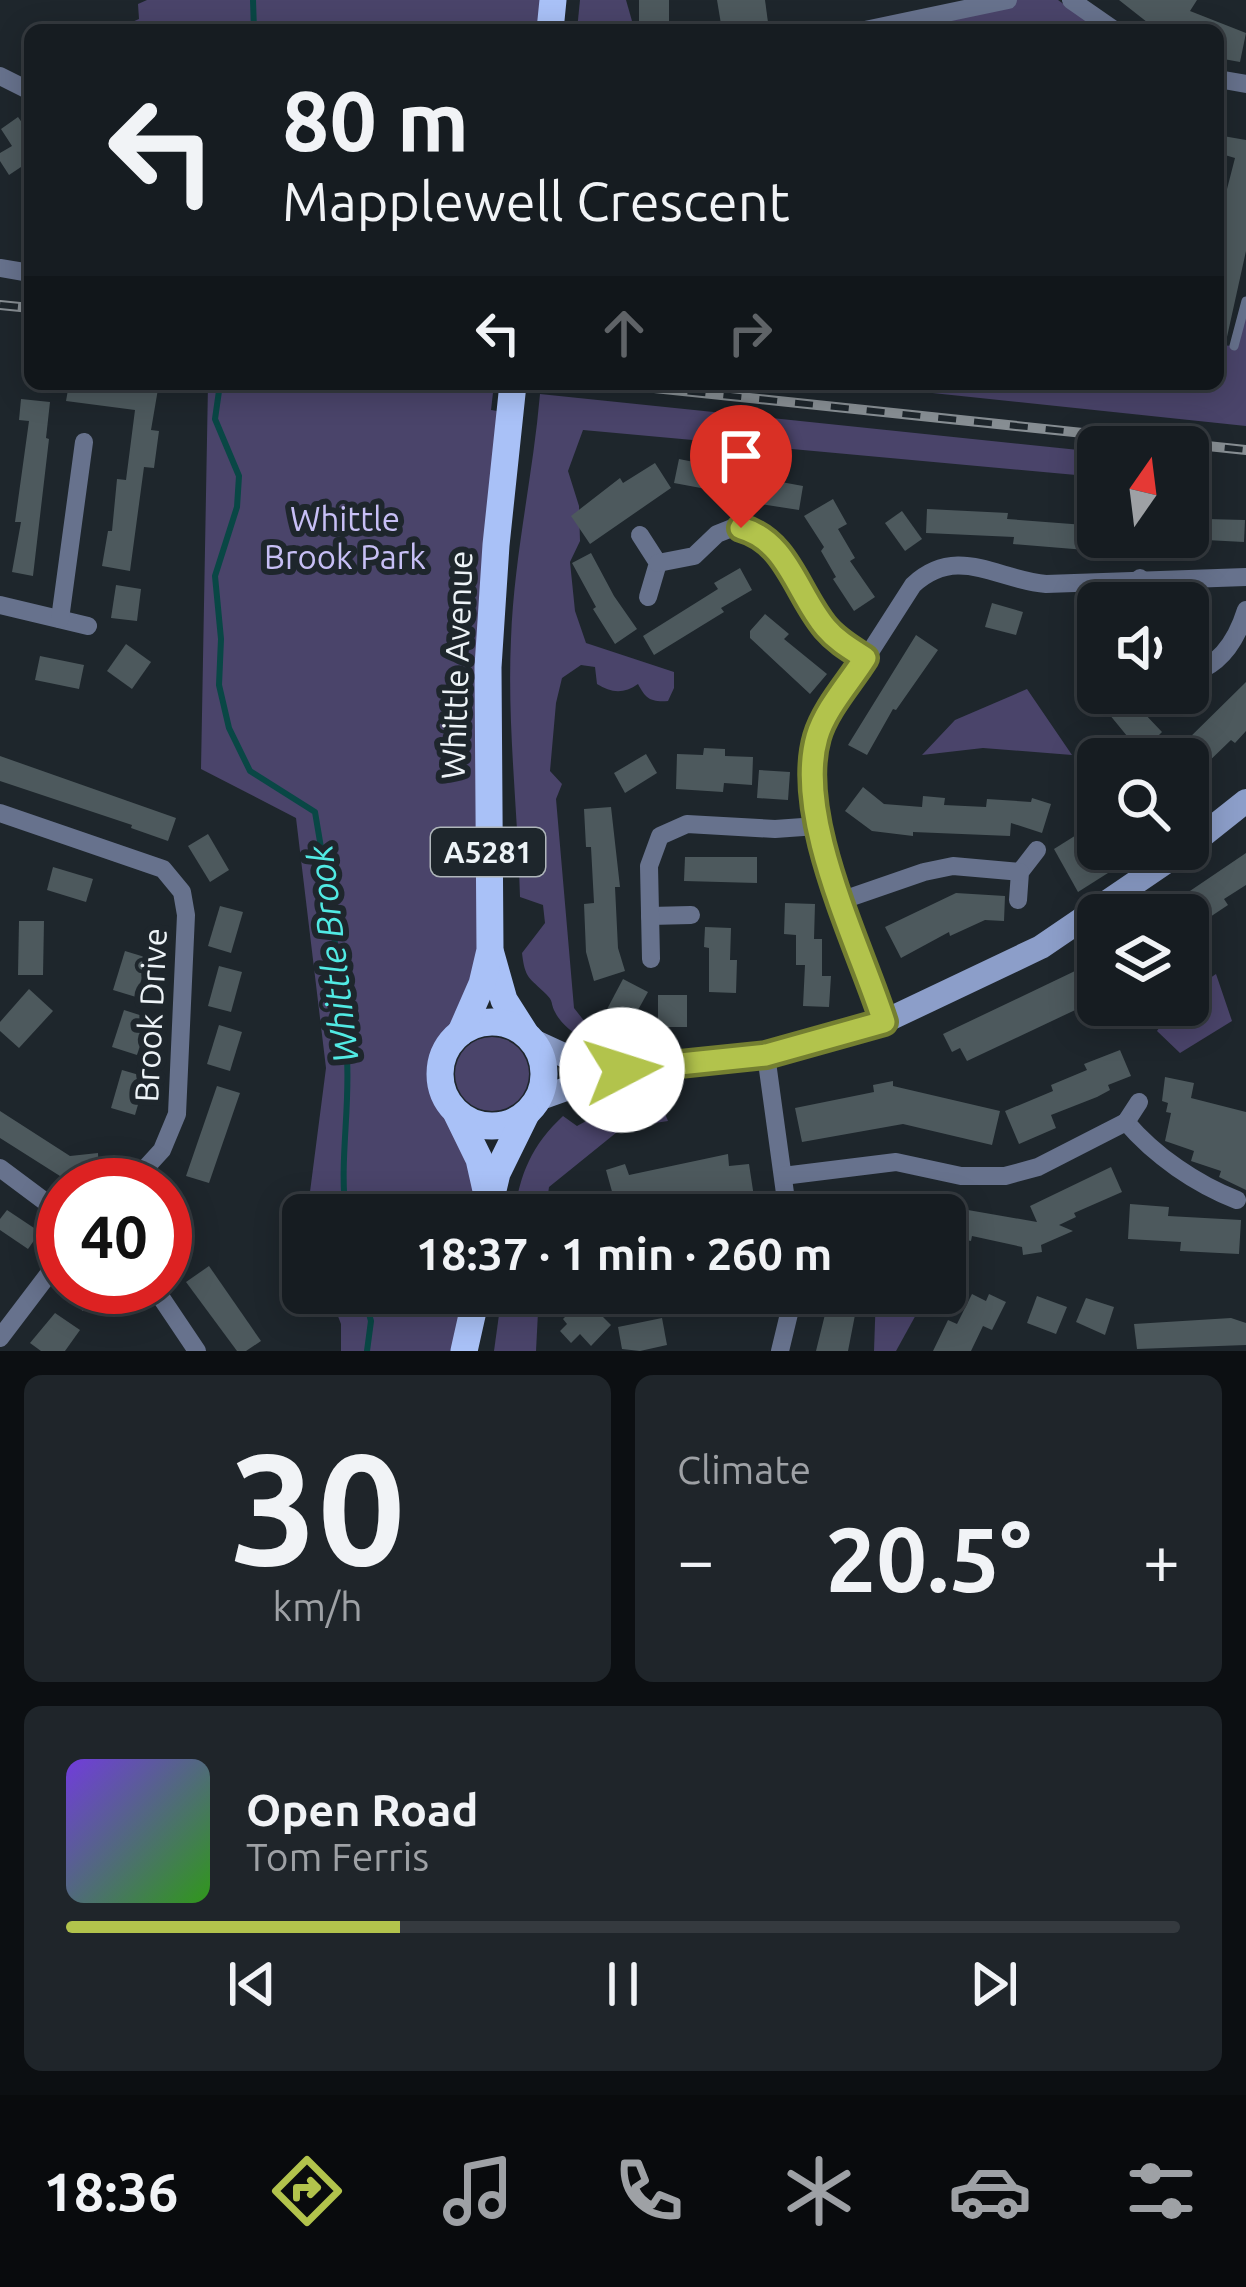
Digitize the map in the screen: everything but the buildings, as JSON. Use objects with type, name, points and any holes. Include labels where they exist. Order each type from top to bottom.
[{"type":"main road","name":"Whittle Avenue","points":[[461,1032],[482,984],[490,950],[488,667],[512,390]]},
{"type":"main road","name":"Whittle Avenue","points":[[490,950],[504,1000],[529,1037]]},
{"type":"main road","points":[[461,1032],[493,1022],[529,1037]]},
{"type":"main road","name":"A5281","points":[[461,1032],[444,1052],[439,1078],[479,1159],[485,1194]]},
{"type":"main road","name":"A5281","points":[[492,1194],[503,1155],[532,1107],[544,1070],[529,1037]]},
{"type":"main road","points":[[457,1114],[484,1126],[513,1122],[532,1107]]},
{"type":"main road","points":[[464,1351],[472,1314]]},
{"type":"street","points":[[894,24],[1008,0]]},
{"type":"street","points":[[1071,0],[1105,24]]},
{"type":"street","points":[[60,619],[83,442]]},
{"type":"street","points":[[658,563],[694,556],[724,530],[741,528],[758,534],[773,545],[826,628],[865,658]]},
{"type":"street","points":[[640,535],[658,563],[648,597]]},
{"type":"street","points":[[884,1022],[817,826],[812,783],[816,741],[913,585],[943,566],[976,565],[1046,584],[1246,577]]},
{"type":"street","points":[[0,605],[88,626]]},
{"type":"street","points":[[1209,665],[1224,654],[1246,610]]},
{"type":"street","points":[[1209,830],[1246,801]]},
{"type":"street","name":"Brook Drive","points":[[0,813],[163,869],[182,892],[186,915],[177,1114],[155,1158]]},
{"type":"street","points":[[651,959],[650,855],[668,831],[686,824],[775,829],[817,826]]},
{"type":"street","points":[[1018,900],[1020,872],[1037,850]]},
{"type":"street","points":[[841,901],[953,866],[1020,872]]},
{"type":"street","points":[[532,1107],[622,1070],[766,1055],[884,1022],[1041,946],[1153,870]]},
{"type":"street","points":[[650,916],[691,915]]},
{"type":"street","points":[[529,1037],[570,1058],[622,1070]]},
{"type":"street","points":[[766,1055],[786,1194]]},
{"type":"street","points":[[784,1176],[896,1162],[961,1176],[1005,1176],[1038,1167],[1126,1122],[1139,1102]]},
{"type":"street","points":[[1126,1122],[1203,1187],[1237,1200]]},
{"type":"street","points":[[0,1168],[36,1195]]},
{"type":"street","points":[[0,1338],[36,1291]]},
{"type":"street","points":[[172,1314],[197,1351]]},
{"type":"street","points":[[780,1351],[789,1314]]},
{"type":"lane","points":[[1234,346],[1246,301]]},
{"type":"green space","points":[[147,0],[545,0],[543,24],[128,24],[139,19],[138,4]]},
{"type":"green space","points":[[580,0],[626,0],[633,24],[578,24]]},
{"type":"green space","points":[[998,0],[1058,0],[1092,24],[951,24],[950,16]]},
{"type":"green space","points":[[1246,301],[1246,426],[904,390],[1224,390],[1224,345],[1234,346]]},
{"type":"green space","name":"Whittle Brook Park","points":[[208,390],[493,390],[491,410],[509,413],[483,940],[460,1038],[435,1077],[439,1105],[454,1121],[480,1194],[310,1194],[326,1068],[296,818],[201,769]]},
{"type":"green space","points":[[540,394],[1077,450],[1077,475],[583,430],[568,471],[579,506],[580,541],[570,562],[575,611],[586,643],[674,672],[668,701],[657,701],[646,696],[638,684],[623,691],[602,687],[597,684],[595,667],[581,665],[562,678],[556,703],[550,771],[562,784],[556,799],[574,1008],[603,1045],[582,1038],[563,1023],[550,999],[526,973],[522,953],[545,923],[543,905],[520,897],[510,704],[513,608]]},
{"type":"green space","points":[[1027,689],[1072,755],[983,748],[922,755],[955,720]]},
{"type":"green space","points":[[1216,974],[1232,1021],[1180,1053],[1157,1031],[1160,1026],[1209,1026],[1209,979]]},
{"type":"green space","points":[[492,1037],[506,1039],[518,1048],[527,1060],[527,1088],[518,1100],[506,1109],[492,1111],[478,1109],[466,1100],[457,1088],[455,1074],[457,1060],[466,1048],[478,1039]]},
{"type":"green space","points":[[628,1091],[656,1092],[668,1121],[622,1128],[549,1187],[548,1194],[518,1194],[543,1138],[563,1116],[577,1126],[599,1114],[593,1098]]},
{"type":"green space","points":[[337,1314],[464,1314],[456,1351],[341,1351]]},
{"type":"green space","points":[[499,1314],[538,1314],[536,1351],[494,1351]]},
{"type":"green space","points":[[875,1314],[916,1314],[896,1351],[874,1351]]},
{"type":"waterway","name":"Whittle Brook","points":[[253,0],[254,24]]},
{"type":"waterway","name":"Whittle Brook","points":[[219,390],[215,419],[239,476],[237,507],[215,576],[221,639],[219,685],[229,728],[250,771],[315,812],[347,1059],[345,1194]]},
{"type":"waterway","name":"Whittle Brook","points":[[367,1351],[369,1314]]},
{"type":"railway","points":[[0,305],[24,307]]},
{"type":"railway","points":[[673,390],[1246,450]]},
{"type":"route","points":[[622,1070],[766,1055],[884,1022],[817,826],[812,783],[818,733],[865,658],[826,628],[773,545],[741,528]]}]
